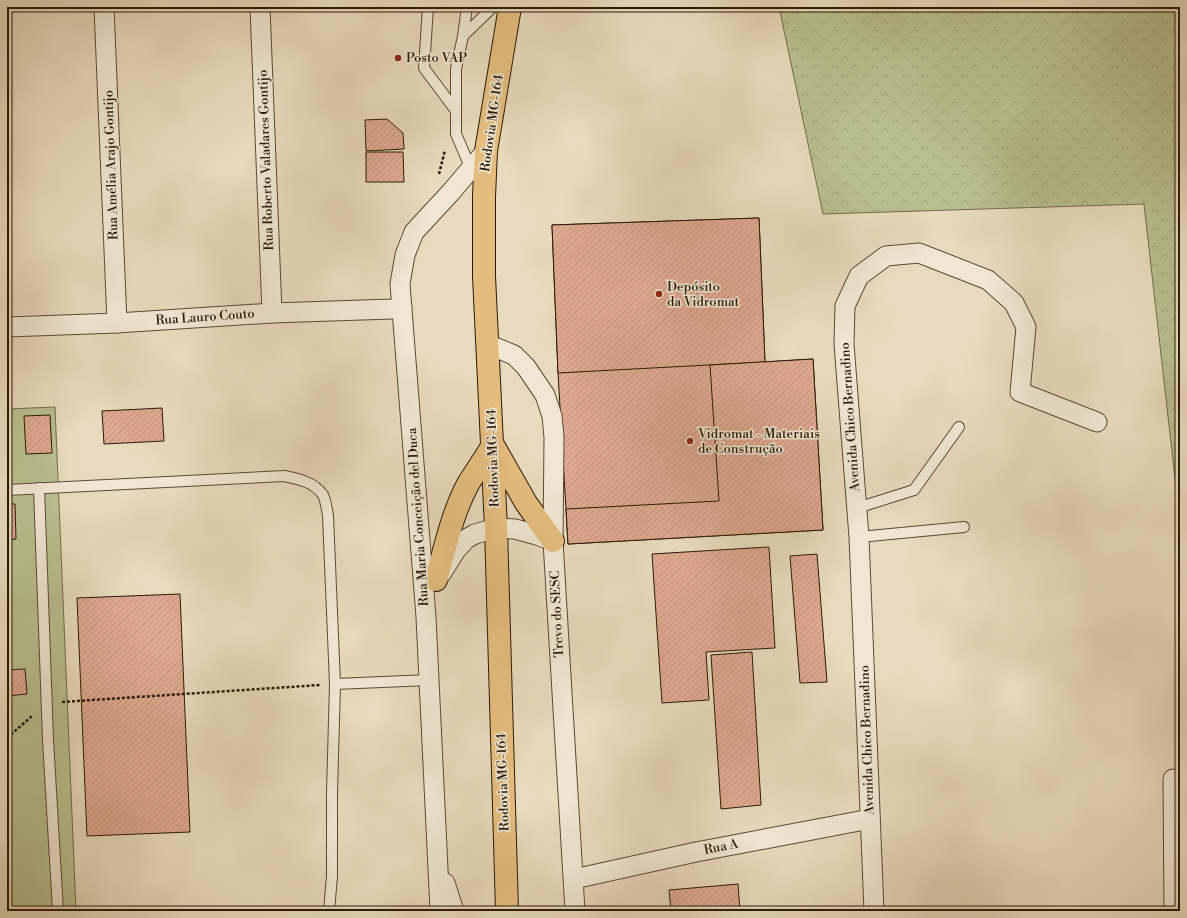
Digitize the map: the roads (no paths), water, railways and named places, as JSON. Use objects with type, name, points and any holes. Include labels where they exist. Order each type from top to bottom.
[{"type":"main road","name":"Rodovia MG-164","points":[[507,911],[496,528],[484,260],[484,197],[486,151],[510,7]]},
{"type":"main road","points":[[436,580],[448,534],[457,509],[468,485],[493,445],[526,503],[553,541]]},
{"type":"street","name":"Rua Amélia Arajo Gontijo","points":[[104,7],[117,323]]},
{"type":"street","name":"Rua Roberto Valadares Gontijo","points":[[260,7],[272,313]]},
{"type":"street","name":"Rua Maria Conceição del Duca","points":[[440,911],[429,671],[400,284],[405,255],[414,232],[486,151]]},
{"type":"street","name":"Avenida Chico Bernadino","points":[[874,911],[859,537],[844,344],[845,306],[859,276],[886,256],[919,253],[988,280],[1014,303],[1026,327],[1020,392],[1097,422]]},
{"type":"street","name":"Rua Lauro Couto","points":[[7,327],[117,323],[272,313],[392,309],[402,307]]},
{"type":"street","name":"Trevo do SESC","points":[[487,344],[514,355],[526,367],[545,395],[552,416],[554,437],[553,541],[575,911]]},
{"type":"street","points":[[429,671],[436,580],[456,550],[466,539],[475,534],[496,528],[515,529],[553,541]]},
{"type":"street","points":[[1172,779],[1174,911]]},
{"type":"street","name":"Rua A","points":[[574,879],[696,852],[870,819]]},
{"type":"street","points":[[437,855],[454,911]]},
{"type":"lane","points":[[428,7],[424,68],[456,111]]},
{"type":"lane","points":[[467,7],[456,69],[456,134],[471,169]]},
{"type":"lane","points":[[463,36],[493,7]]},
{"type":"lane","points":[[857,508],[914,490],[959,427]]},
{"type":"lane","points":[[7,490],[284,476],[302,480],[315,487],[324,496],[328,516],[335,684],[332,793],[332,876],[329,911]]},
{"type":"lane","points":[[39,488],[47,703],[58,911]]},
{"type":"lane","points":[[859,537],[964,527]]},
{"type":"lane","points":[[335,684],[429,671]]},
{"type":"place","name":"Posto VAP","points":[[398,58]]},
{"type":"place","name":"Depósito da Vidromat","points":[[659,294]]},
{"type":"place","name":"Vidromat - Materiais de Construção","points":[[690,441]]}]
